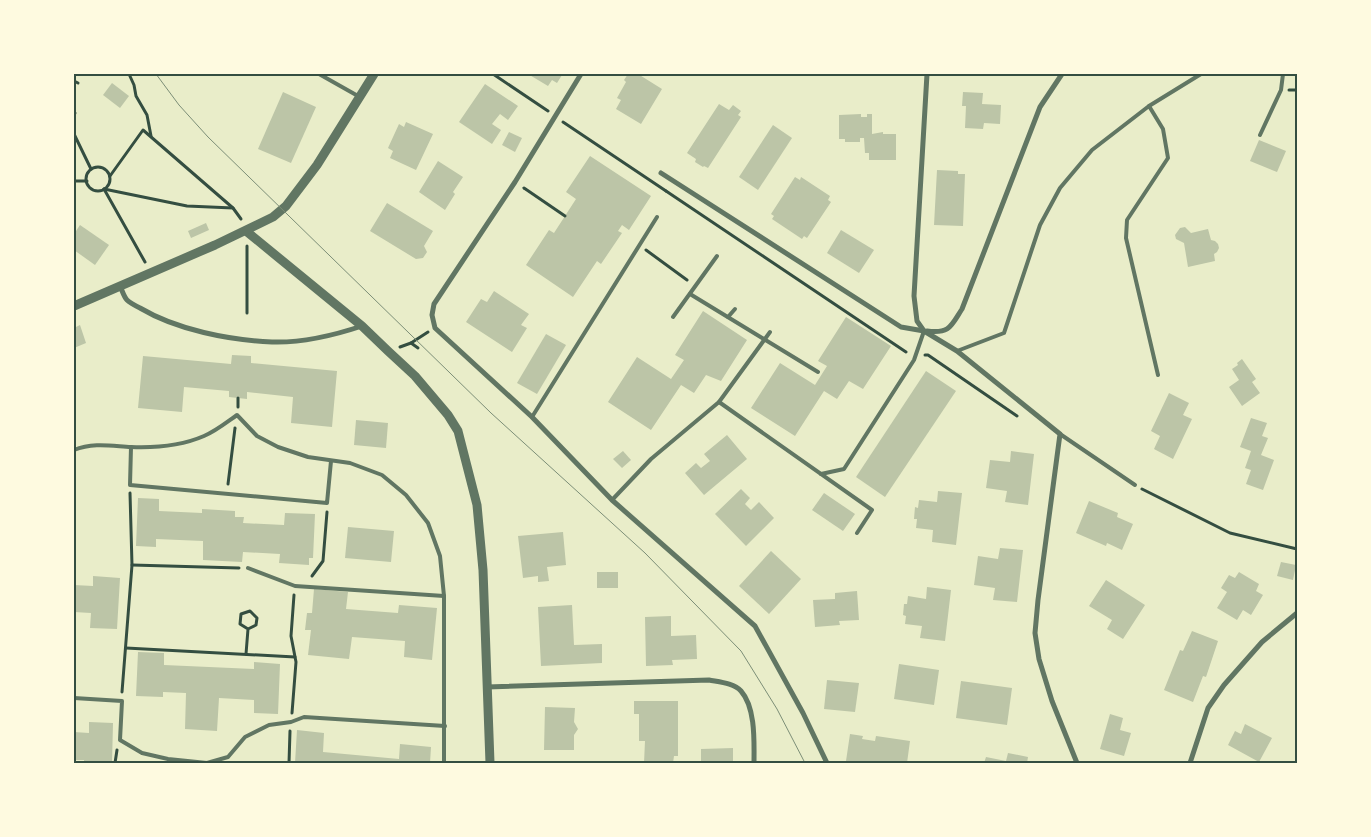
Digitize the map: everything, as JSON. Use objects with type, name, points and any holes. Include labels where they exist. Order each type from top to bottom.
[{"type":"street","points":[[74,306],[150,274],[273,217],[286,206],[317,165],[374,74]]},
{"type":"street","points":[[580,74],[515,182],[434,304],[432,315],[435,328],[532,417],[612,500],[755,626],[803,713],[827,763]]},
{"type":"street","points":[[927,74],[914,296],[918,320],[924,331],[957,351],[1060,434],[1035,632],[1041,667],[1052,701],[1077,763]]},
{"type":"street","points":[[660,173],[901,327],[940,332],[951,327],[962,309],[1040,107],[1062,74]]},
{"type":"street","points":[[246,231],[362,326],[414,376],[448,415],[458,431],[478,505],[490,763]]},
{"type":"street","points":[[120,286],[126,300],[154,316],[184,328],[225,336],[273,342],[316,338],[362,326]]},
{"type":"street","points":[[1190,763],[1208,708],[1224,686],[1262,642],[1297,614]]},
{"type":"street","points":[[487,687],[709,680],[731,685],[741,691],[750,707],[754,763]]},
{"type":"lane","points":[[319,74],[360,98]]},
{"type":"lane","points":[[957,351],[1004,333],[1040,225],[1060,188],[1092,150],[1149,106],[1201,74]]},
{"type":"lane","points":[[1260,135],[1281,90],[1283,74]]},
{"type":"lane","points":[[1149,106],[1162,129],[1168,158],[1127,220],[1126,238],[1158,375]]},
{"type":"lane","points":[[532,417],[656,217]]},
{"type":"lane","points":[[673,318],[717,256]]},
{"type":"lane","points":[[690,294],[818,372]]},
{"type":"lane","points":[[728,317],[736,309]]},
{"type":"lane","points":[[821,474],[844,469],[914,360],[924,331]]},
{"type":"lane","points":[[612,500],[651,460],[719,402],[770,332]]},
{"type":"lane","points":[[719,402],[872,510],[857,534]]},
{"type":"lane","points":[[74,450],[105,444],[131,447],[186,443],[206,436],[237,415],[258,436],[278,447],[308,457],[350,463],[382,475],[406,496],[428,523],[440,556],[444,596],[444,763]]},
{"type":"lane","points":[[1060,434],[1135,485]]},
{"type":"lane","points":[[131,447],[130,485],[327,503],[331,461]]},
{"type":"lane","points":[[248,568],[295,586],[444,596]]},
{"type":"lane","points":[[74,698],[122,702],[120,740],[142,753],[168,759],[207,762],[228,757],[245,737],[269,724],[291,722],[304,717],[445,726]]},
{"type":"path","points":[[129,74],[136,96],[147,115],[151,136]]},
{"type":"path","points":[[493,74],[909,353]]},
{"type":"path","points":[[74,81],[78,83]]},
{"type":"path","points":[[104,189],[109,183],[110,176],[143,130],[234,208],[246,231]]},
{"type":"path","points":[[74,134],[91,169]]},
{"type":"path","points":[[110,176],[102,168],[91,169],[87,174],[87,181],[94,189],[104,189],[187,206],[234,208]]},
{"type":"path","points":[[666,191],[672,180]]},
{"type":"path","points":[[74,181],[87,181]]},
{"type":"path","points":[[515,182],[565,216]]},
{"type":"path","points":[[104,189],[150,274]]},
{"type":"path","points":[[640,245],[695,287]]},
{"type":"path","points":[[247,260],[247,313]]},
{"type":"path","points":[[388,351],[411,343],[435,328]]},
{"type":"path","points":[[411,343],[418,348]]},
{"type":"path","points":[[928,355],[1021,418]]},
{"type":"path","points":[[229,480],[237,415]]},
{"type":"path","points":[[122,702],[132,565],[130,485]]},
{"type":"path","points":[[1135,485],[1230,534],[1297,549]]},
{"type":"path","points":[[288,763],[296,662],[291,636],[295,586],[314,575],[324,561],[327,503]]},
{"type":"path","points":[[132,565],[229,568]]},
{"type":"path","points":[[250,611],[257,618],[256,625],[248,629],[240,624],[241,614],[250,611]]},
{"type":"path","points":[[246,654],[248,629]]},
{"type":"path","points":[[126,648],[295,657]]},
{"type":"building","points":[[528,74],[562,75],[557,83],[552,80],[548,86]]},
{"type":"building","points":[[628,74],[638,74],[662,89],[641,124],[616,109],[621,100],[617,98],[626,82],[624,80]]},
{"type":"building","points":[[112,83],[129,96],[120,108],[103,95]]},
{"type":"building","points":[[485,84],[518,106],[508,120],[500,114],[492,124],[501,130],[492,144],[459,122]]},
{"type":"building","points":[[283,92],[316,107],[291,163],[258,149]]},
{"type":"building","points":[[963,92],[983,93],[982,104],[1001,105],[1000,124],[984,123],[983,129],[965,128],[966,106],[962,106]]},
{"type":"building","points":[[719,104],[729,110],[733,105],[741,111],[738,115],[741,117],[708,168],[703,167],[695,162],[696,159],[687,153]]},
{"type":"building","points":[[861,114],[861,117],[867,117],[867,114],[872,114],[872,134],[883,132],[883,134],[896,134],[896,160],[869,160],[869,153],[865,153],[864,138],[860,138],[860,142],[845,142],[845,139],[839,139],[839,115]]},
{"type":"building","points":[[406,122],[433,134],[416,170],[390,158],[393,151],[388,148],[399,124],[404,127]]},
{"type":"building","points":[[773,125],[792,138],[758,190],[739,177]]},
{"type":"building","points":[[509,132],[522,138],[515,152],[502,145]]},
{"type":"building","points":[[1259,140],[1286,151],[1277,172],[1250,161]]},
{"type":"building","points":[[590,156],[651,196],[629,230],[622,225],[618,231],[622,233],[601,264],[597,261],[573,297],[526,265],[549,230],[554,233],[576,199],[566,192]]},
{"type":"building","points":[[438,161],[463,177],[453,192],[455,194],[445,210],[419,192]]},
{"type":"building","points":[[937,170],[958,171],[958,174],[965,174],[963,226],[934,225]]},
{"type":"building","points":[[795,177],[800,180],[801,177],[830,196],[828,200],[831,202],[807,238],[804,236],[802,239],[772,219],[774,216],[771,214]]},
{"type":"building","points":[[387,203],[433,231],[424,246],[427,252],[423,258],[416,259],[370,231]]},
{"type":"building","points":[[206,223],[209,230],[191,238],[188,231]]},
{"type":"building","points":[[80,225],[109,245],[95,265],[74,250],[74,234]]},
{"type":"building","points":[[1185,227],[1191,233],[1208,229],[1211,240],[1218,244],[1219,248],[1214,254],[1215,261],[1188,267],[1184,243],[1176,239],[1175,235],[1180,228]]},
{"type":"building","points":[[841,230],[874,250],[859,273],[827,253]]},
{"type":"building","points":[[494,291],[529,314],[521,325],[527,328],[512,352],[466,322],[481,299],[487,302]]},
{"type":"building","points":[[703,311],[747,340],[721,381],[706,375],[694,393],[681,385],[651,430],[608,402],[637,357],[671,379],[684,360],[675,355]]},
{"type":"building","points":[[846,317],[891,346],[863,389],[849,381],[837,399],[824,391],[795,436],[751,408],[780,363],[815,385],[827,366],[818,361]]},
{"type":"building","points":[[80,325],[86,343],[74,348],[74,328]]},
{"type":"building","points":[[546,334],[566,345],[537,394],[517,383]]},
{"type":"building","points":[[232,355],[251,356],[251,363],[337,371],[332,427],[291,423],[293,397],[247,392],[247,399],[229,397],[229,391],[184,387],[182,412],[138,408],[143,356],[231,364]]},
{"type":"building","points":[[1242,359],[1256,379],[1252,382],[1260,393],[1242,406],[1229,387],[1239,380],[1232,369]]},
{"type":"building","points":[[926,371],[956,391],[885,497],[856,477]]},
{"type":"building","points":[[1169,393],[1189,403],[1183,415],[1192,419],[1173,459],[1154,449],[1160,436],[1151,431]]},
{"type":"building","points":[[1251,418],[1267,423],[1262,436],[1268,438],[1261,455],[1274,460],[1263,490],[1246,484],[1251,470],[1245,468],[1251,451],[1240,447]]},
{"type":"building","points":[[356,420],[388,423],[386,448],[354,445]]},
{"type":"building","points":[[727,435],[747,459],[704,495],[685,473],[696,463],[701,468],[710,461],[704,454]]},
{"type":"building","points":[[623,451],[631,460],[622,468],[613,459]]},
{"type":"building","points":[[1011,451],[1034,454],[1028,505],[1005,502],[1007,491],[986,488],[990,460],[1010,462]]},
{"type":"building","points":[[741,489],[750,498],[745,504],[751,510],[759,502],[774,518],[746,546],[715,514]]},
{"type":"building","points":[[938,491],[962,493],[956,545],[932,542],[933,530],[916,528],[917,519],[914,519],[915,507],[918,508],[919,500],[937,502]]},
{"type":"building","points":[[824,493],[855,514],[843,531],[812,510]]},
{"type":"building","points":[[138,498],[159,499],[159,511],[202,513],[202,509],[235,511],[235,517],[244,517],[243,523],[284,525],[285,513],[315,514],[313,558],[309,558],[309,565],[279,563],[280,554],[243,552],[242,562],[203,560],[203,541],[156,539],[156,547],[136,546]]},
{"type":"building","points":[[1089,501],[1118,513],[1117,517],[1133,524],[1122,550],[1107,543],[1106,546],[1076,533]]},
{"type":"building","points":[[348,527],[394,531],[391,562],[345,558]]},
{"type":"building","points":[[563,532],[566,565],[547,567],[549,581],[538,582],[538,576],[523,578],[518,536]]},
{"type":"building","points":[[1000,548],[1023,550],[1017,602],[993,600],[995,588],[974,585],[978,556],[998,559]]},
{"type":"building","points":[[771,551],[801,579],[769,614],[739,586]]},
{"type":"building","points":[[1281,562],[1296,565],[1293,580],[1277,576]]},
{"type":"building","points":[[597,572],[618,572],[618,588],[597,588]]},
{"type":"building","points":[[1239,572],[1259,584],[1256,591],[1263,595],[1251,615],[1243,610],[1237,620],[1217,608],[1227,592],[1221,588],[1229,575],[1235,578]]},
{"type":"building","points":[[93,576],[120,578],[117,629],[90,628],[91,613],[74,612],[74,585],[93,586]]},
{"type":"building","points":[[1106,580],[1145,605],[1123,639],[1107,629],[1112,620],[1089,606]]},
{"type":"building","points":[[927,587],[951,590],[945,641],[920,638],[922,626],[905,624],[906,616],[903,615],[904,604],[907,604],[908,596],[926,599]]},
{"type":"building","points":[[314,589],[348,592],[346,609],[398,613],[399,605],[437,608],[432,660],[404,657],[405,641],[352,637],[349,659],[308,655],[311,630],[305,630],[307,613],[312,613]]},
{"type":"building","points":[[857,591],[859,620],[839,621],[840,625],[815,627],[813,600],[835,599],[835,593]]},
{"type":"building","points":[[572,605],[574,645],[602,644],[602,663],[541,666],[538,607]]},
{"type":"building","points":[[671,616],[671,636],[696,635],[697,659],[672,660],[673,665],[646,666],[645,617]]},
{"type":"building","points":[[1192,631],[1218,641],[1206,677],[1203,676],[1193,702],[1164,690],[1180,650],[1183,651]]},
{"type":"building","points":[[138,652],[164,653],[164,665],[254,669],[254,662],[280,664],[278,714],[254,713],[254,700],[219,698],[217,731],[185,729],[186,693],[163,692],[163,697],[136,696]]},
{"type":"building","points":[[899,664],[939,670],[934,705],[894,699]]},
{"type":"building","points":[[827,680],[859,683],[855,712],[824,709]]},
{"type":"building","points":[[961,681],[1012,688],[1007,725],[956,718]]},
{"type":"building","points":[[634,701],[678,701],[678,756],[674,756],[673,763],[644,763],[645,741],[639,741],[639,714],[634,714]]},
{"type":"building","points":[[545,707],[575,708],[574,722],[578,729],[574,735],[574,750],[544,750]]},
{"type":"building","points":[[1110,714],[1123,718],[1120,730],[1131,733],[1124,756],[1100,749]]},
{"type":"building","points":[[89,722],[113,723],[112,763],[84,763],[84,760],[74,760],[74,732],[89,733]]},
{"type":"building","points":[[1245,724],[1272,738],[1259,762],[1228,745],[1235,731],[1241,734]]},
{"type":"building","points":[[297,730],[324,733],[323,752],[399,759],[400,744],[431,747],[430,763],[295,763]]},
{"type":"building","points":[[850,734],[863,736],[862,739],[875,741],[876,736],[910,741],[907,763],[846,761]]},
{"type":"building","points":[[733,748],[733,763],[701,763],[701,749]]},
{"type":"building","points":[[1008,753],[1028,757],[1027,763],[984,763],[986,757],[1006,761]]},
{"type":"tram line","points":[[156,74],[179,105],[208,137],[491,413],[645,553],[741,651],[777,709],[805,763]]}]
